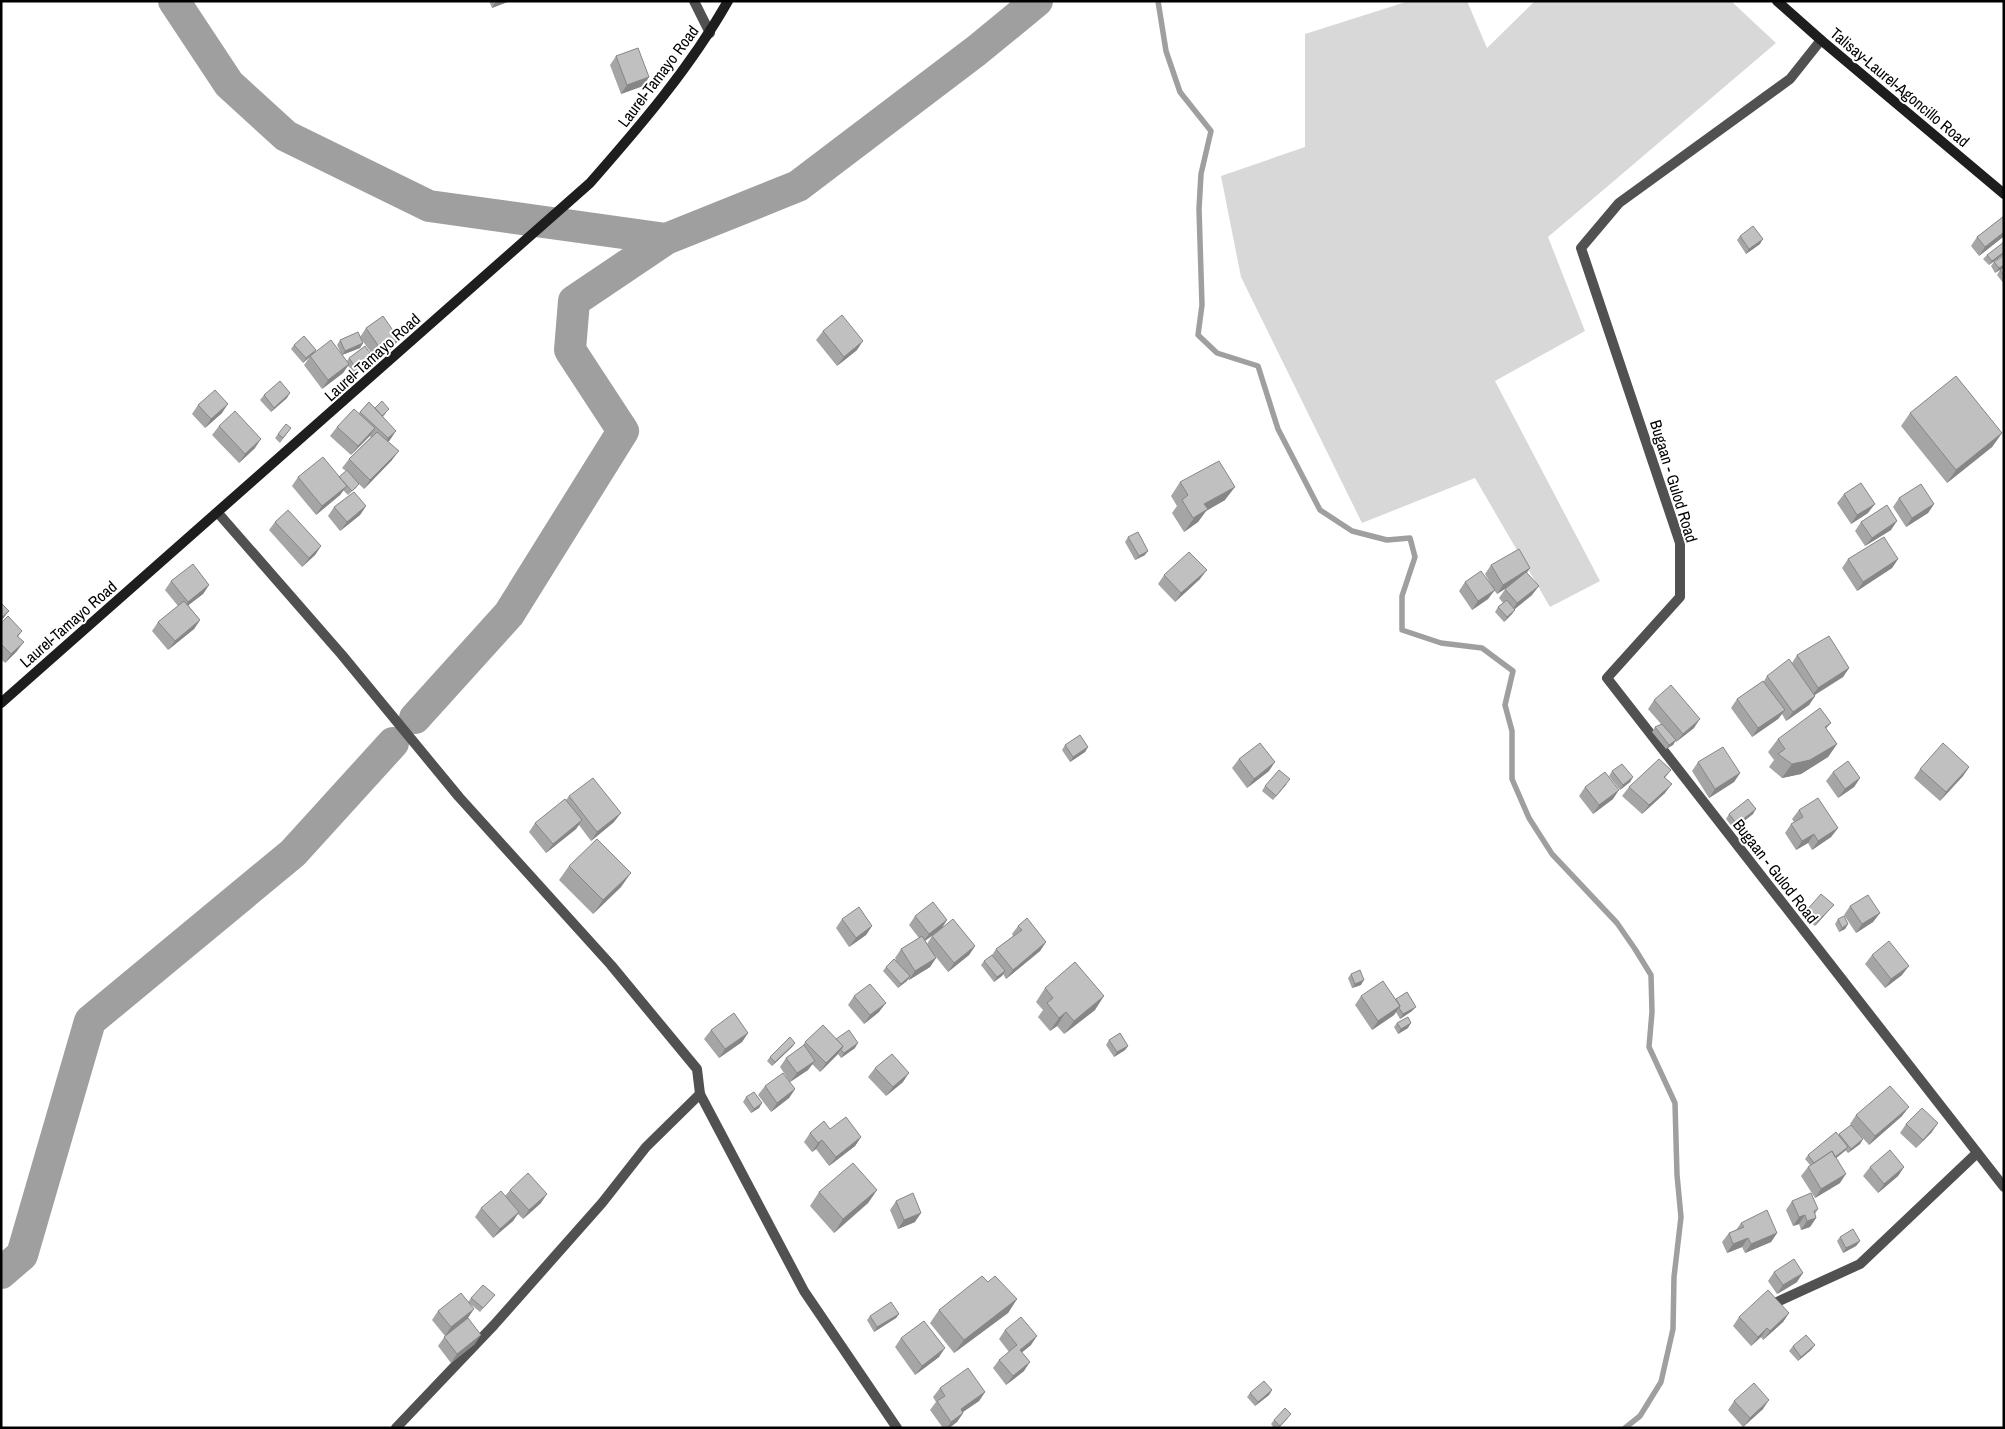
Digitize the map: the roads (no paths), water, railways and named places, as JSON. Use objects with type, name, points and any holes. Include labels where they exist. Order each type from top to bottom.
[{"type":"main road","name":"Laurel-Tamayo Road","points":[[1,703],[590,183],[646,119],[710,33],[728,1]]},
{"type":"main road","name":"Talisay-Laurel-Agoncillo Road","points":[[1778,1],[1821,40],[2004,194]]},
{"type":"street","points":[[694,1],[710,33]]},
{"type":"street","name":"Bugaan - Gulod Road","points":[[1821,40],[1790,79],[1619,203],[1581,248],[1680,543],[1680,597],[1607,678],[2004,1187]]},
{"type":"street","points":[[218,513],[342,655],[459,797],[611,965],[697,1069],[700,1094],[804,1291],[897,1428]]},
{"type":"street","points":[[396,1428],[494,1324],[602,1203],[646,1147],[700,1094]]},
{"type":"street","points":[[1777,1302],[1860,1264],[1977,1153]]},
{"type":"waterway","points":[[174,1],[229,84],[286,136],[429,206],[666,239],[798,186],[976,51],[1037,1]]},
{"type":"waterway","points":[[1158,1],[1166,51],[1180,92],[1211,131],[1201,174],[1199,209],[1202,305],[1198,335],[1217,353],[1258,366],[1278,429],[1320,510],[1352,531],[1387,540],[1410,538],[1415,557],[1402,596],[1402,630],[1441,643],[1482,648],[1513,671],[1505,705],[1512,731],[1512,779],[1529,818],[1552,854],[1617,923],[1651,975],[1652,1012],[1649,1047],[1675,1103],[1677,1175],[1681,1217],[1674,1277],[1673,1329],[1661,1382],[1640,1416],[1625,1428]]},
{"type":"waterway","points":[[415,718],[509,614],[623,431],[570,350],[574,301],[666,239]]},
{"type":"waterway","points":[[1,1273],[22,1255],[90,1021],[293,853],[393,743]]}]
